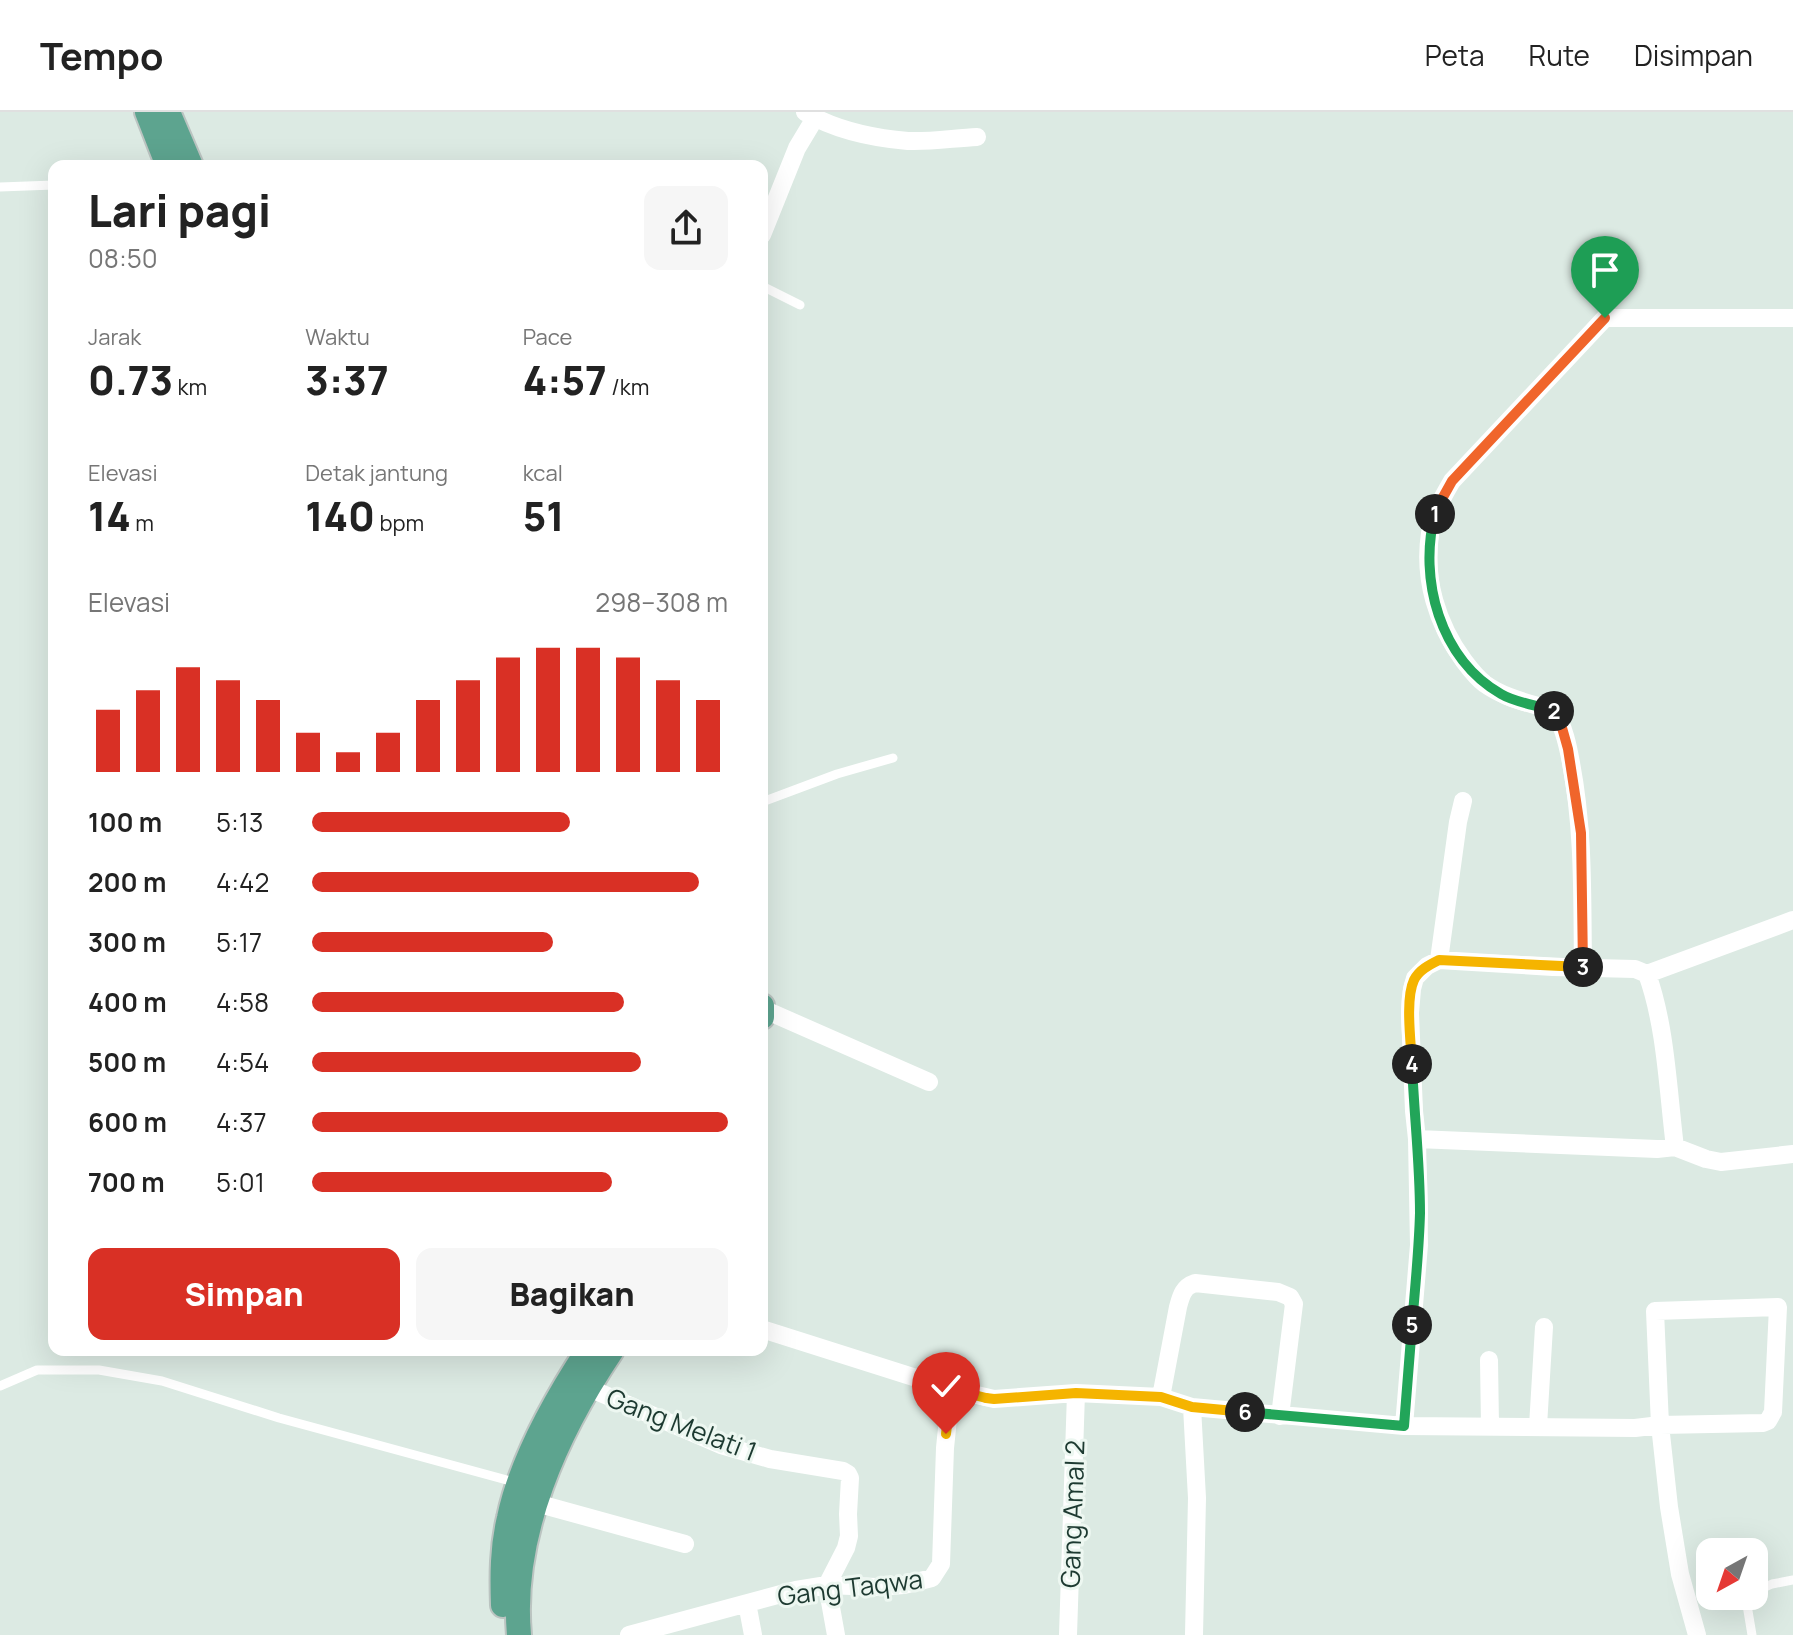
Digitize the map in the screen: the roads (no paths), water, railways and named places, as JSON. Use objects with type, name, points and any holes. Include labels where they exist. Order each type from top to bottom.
[{"type":"main road","points":[[147,112],[166,160]]},
{"type":"main road","points":[[168,112],[188,160]]},
{"type":"main road","points":[[507,1635],[502,1573],[509,1517],[518,1483],[543,1426],[584,1356]]},
{"type":"main road","points":[[519,1635],[519,1575],[536,1503],[554,1454],[608,1356]]},
{"type":"street","points":[[768,220],[810,115],[863,134],[909,141],[977,137]]},
{"type":"street","points":[[1583,967],[1581,833],[1574,777],[1562,726],[1554,711],[1504,696],[1484,683],[1445,632],[1431,590],[1429,560],[1430,533],[1437,508],[1452,481],[1605,318],[1793,318]]},
{"type":"street","points":[[1439,960],[1463,801]]},
{"type":"street","points":[[1404,1426],[1419,1245],[1410,1013],[1415,978],[1439,960],[1635,969],[1647,974],[1793,920]]},
{"type":"street","points":[[1647,974],[1653,990],[1665,1063],[1675,1147]]},
{"type":"street","points":[[768,1011],[929,1082]]},
{"type":"street","points":[[1417,1139],[1657,1149],[1675,1147],[1721,1162],[1793,1154]]},
{"type":"street","points":[[1161,1397],[1178,1307],[1188,1285],[1195,1283],[1278,1292],[1290,1297],[1294,1304],[1280,1416]]},
{"type":"street","points":[[768,1331],[951,1389],[994,1399],[1076,1393],[1161,1397],[1192,1407],[1404,1426],[1635,1428],[1660,1425],[1763,1423],[1768,1421],[1773,1412],[1778,1307],[1655,1311],[1660,1425],[1669,1507],[1680,1574],[1697,1635]]},
{"type":"street","points":[[1538,1426],[1544,1327]]},
{"type":"street","points":[[1489,1360],[1490,1426]]},
{"type":"street","name":"Gang Melati 1","points":[[589,1388],[721,1445],[770,1459],[848,1474],[849,1536],[843,1557],[827,1585]]},
{"type":"street","name":"Gang Taqwa","points":[[629,1635],[827,1585],[876,1587],[904,1585],[932,1578],[941,1564],[945,1448],[951,1389]]},
{"type":"street","name":"Gang Amal 2","points":[[1068,1635],[1076,1393]]},
{"type":"street","points":[[1192,1407],[1197,1498],[1194,1635]]},
{"type":"street","points":[[536,1503],[685,1544]]},
{"type":"street","points":[[827,1585],[836,1635]]},
{"type":"street","points":[[747,1603],[753,1635]]},
{"type":"lane","points":[[0,187],[48,185]]},
{"type":"lane","points":[[768,289],[800,305]]},
{"type":"lane","points":[[768,800],[837,774],[893,758]]},
{"type":"lane","points":[[0,1386],[37,1370],[99,1370],[150,1379],[279,1418],[518,1483]]},
{"type":"lane","points":[[1768,1586],[1793,1580]]},
{"type":"lane","points":[[1748,1610],[1752,1635]]}]
